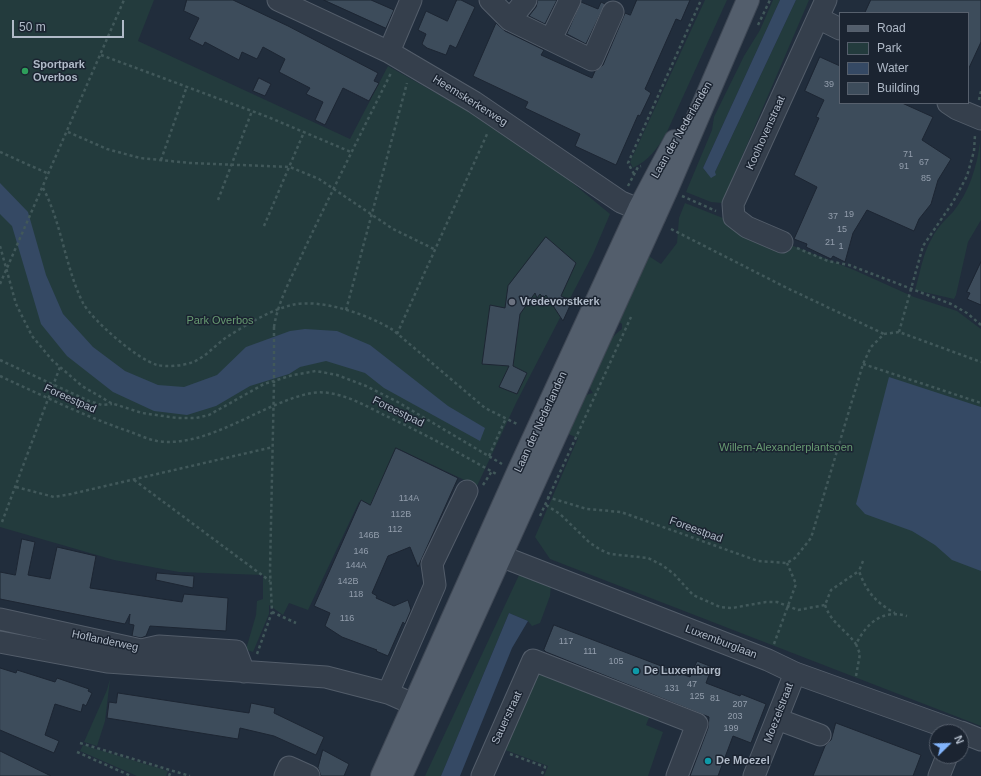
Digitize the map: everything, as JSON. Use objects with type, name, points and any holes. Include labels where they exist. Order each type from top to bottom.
[{"type":"main road","name":"Laan der Nederlanden","points":[[382,776],[422,708],[492,552],[516,480],[646,214],[689,139],[748,0]]},
{"type":"main road","name":"Laan der Nederlanden","points":[[401,776],[422,708]]},
{"type":"street","name":"Heemskerkerweg","points":[[278,0],[400,58],[646,214]]},
{"type":"street","points":[[400,58],[411,0]]},
{"type":"street","points":[[490,0],[510,20],[592,60],[613,12]]},
{"type":"street","points":[[510,20],[526,0]]},
{"type":"street","points":[[551,39],[570,0]]},
{"type":"street","points":[[822,9],[839,28]]},
{"type":"street","name":"Koolhovenstraat","points":[[734,211],[734,204],[822,9]]},
{"type":"street","points":[[949,104],[956,109],[979,118]]},
{"type":"street","points":[[734,211],[734,217],[747,227],[782,242]]},
{"type":"street","points":[[388,693],[436,585],[432,564],[467,491]]},
{"type":"street","name":"Luxemburglaan","points":[[492,552],[768,660],[794,673],[936,724]]},
{"type":"street","name":"Hoflanderweg","points":[[0,619],[141,650],[159,646],[236,650],[247,672]]},
{"type":"street","name":"Hoflanderweg","points":[[0,642],[107,662],[326,677],[388,693],[422,708]]},
{"type":"street","name":"Sauerstraat","points":[[482,776],[493,747],[533,660],[697,724],[677,776]]},
{"type":"street","name":"Moezelstraat","points":[[754,776],[794,673]]},
{"type":"street","points":[[777,719],[820,735]]},
{"type":"street","name":"Luxemburglaan","points":[[969,736],[981,740]]},
{"type":"street","points":[[939,776],[944,764]]},
{"type":"street","points":[[285,776],[289,767],[308,776]]},
{"type":"path","points":[[0,284],[68,132],[124,0]]},
{"type":"path","points":[[634,174],[628,163],[701,0]]},
{"type":"path","points":[[101,54],[252,110],[351,152]]},
{"type":"path","points":[[247,672],[272,612],[270,581],[274,406],[274,327],[277,311],[333,188],[400,58]]},
{"type":"path","points":[[346,310],[372,216],[400,58]]},
{"type":"path","points":[[160,160],[187,86]]},
{"type":"path","points":[[218,200],[252,110]]},
{"type":"path","points":[[397,334],[434,249],[495,117]]},
{"type":"path","points":[[899,332],[923,246],[953,202],[967,176],[974,151],[979,118]]},
{"type":"path","points":[[68,132],[107,149],[140,158],[190,163],[290,167],[319,179],[393,229],[434,249]]},
{"type":"path","points":[[264,226],[304,132]]},
{"type":"path","points":[[0,152],[49,174]]},
{"type":"path","name":"Laan der Nederlanden","points":[[646,214],[634,174],[638,167],[647,163]]},
{"type":"path","points":[[43,188],[50,201],[73,276],[84,303],[96,319],[111,334],[134,352],[157,365],[182,365],[194,362],[225,339],[277,311],[293,305],[321,305],[346,310],[377,320],[397,334],[485,408],[524,428]]},
{"type":"path","points":[[680,195],[717,212],[734,211]]},
{"type":"path","points":[[646,214],[785,287],[884,334],[899,332],[981,362]]},
{"type":"path","points":[[782,242],[828,261],[849,265],[911,290],[951,304],[967,313],[981,325]]},
{"type":"path","points":[[0,246],[16,304],[32,336],[60,367],[82,386],[115,404],[142,413],[177,418],[196,418],[209,415],[264,384],[293,375],[316,371],[337,375],[366,386],[396,401],[489,456],[516,480]]},
{"type":"path","points":[[768,660],[796,584],[787,562],[795,558],[811,538],[863,364],[871,347],[884,334]]},
{"type":"path","points":[[0,360],[102,405],[115,404]]},
{"type":"path","points":[[863,364],[981,403]]},
{"type":"path","points":[[2,522],[50,398],[60,367]]},
{"type":"path","name":"Foreestpad","points":[[0,376],[102,422],[157,441],[184,440],[200,436],[274,406],[312,393],[327,393],[341,396],[362,403],[432,437],[549,498],[587,509],[621,512],[758,561],[787,562]]},
{"type":"path","points":[[489,456],[506,418]]},
{"type":"path","points":[[16,487],[54,497],[134,480],[273,447]]},
{"type":"path","points":[[134,480],[270,581]]},
{"type":"path","points":[[546,505],[560,514],[590,543],[600,550],[610,554],[639,557],[655,562],[674,574],[693,595],[714,604],[732,608],[766,602],[777,602],[798,610],[825,605]]},
{"type":"path","points":[[850,692],[856,678],[860,654],[856,644],[837,626],[828,614],[825,605],[831,590],[858,571],[863,561]]},
{"type":"path","points":[[858,571],[862,582],[871,596],[883,606],[896,613],[907,616]]},
{"type":"path","points":[[272,612],[296,623]]},
{"type":"path","points":[[856,644],[869,624],[882,616],[896,613]]},
{"type":"path","points":[[80,743],[190,776]]},
{"type":"path","points":[[493,747],[545,767],[541,776]]},
{"type":"path","points":[[77,752],[131,776]]},
{"type":"path","points":[[169,776],[171,771]]},
{"type":"green space","name":"Park Overbos","points":[[0,0],[154,0],[138,41],[350,139],[388,66],[523,142],[610,214],[593,254],[517,401],[477,486],[399,449],[370,507],[359,502],[308,610],[289,603],[283,615],[269,605],[269,614],[253,652],[247,650],[247,646],[256,615],[257,601],[263,599],[263,575],[179,572],[114,560],[0,527]]},
{"type":"green space","points":[[705,0],[727,0],[666,134],[652,154],[633,168],[630,162]]},
{"type":"green space","points":[[773,0],[780,0],[703,168],[707,173],[715,172],[796,0],[809,0],[722,203],[711,202],[686,192],[712,130],[714,117],[744,56],[760,30]]},
{"type":"green space","points":[[980,142],[981,220],[968,242],[956,295],[954,299],[915,290],[924,257],[934,234],[959,204],[968,188],[977,161]]},
{"type":"green space","name":"Willem-Alexanderplantsoen","points":[[685,203],[854,270],[914,297],[957,311],[981,329],[981,726],[550,559],[535,537],[578,438],[566,433],[575,408],[582,398],[593,393],[587,384],[605,347],[622,329],[622,324],[617,320],[644,253],[661,264],[677,243],[679,218]]},
{"type":"green space","points":[[520,573],[551,585],[550,596],[540,623],[532,626],[528,621],[509,613],[441,776],[425,776]]},
{"type":"green space","points":[[535,665],[652,710],[646,725],[663,732],[648,776],[544,776],[548,766],[500,748]]},
{"type":"green space","points":[[110,679],[105,721],[97,746],[84,742],[107,690]]},
{"type":"green space","points":[[83,745],[168,771],[166,776],[137,776],[80,751]]},
{"type":"water","points":[[780,0],[796,0],[715,172],[716,175],[711,178],[703,168]]},
{"type":"water","points":[[0,183],[28,212],[46,275],[63,314],[93,347],[125,371],[158,385],[184,387],[217,375],[246,347],[290,331],[305,329],[337,331],[370,345],[448,406],[485,428],[480,441],[384,388],[365,373],[326,361],[300,367],[289,374],[250,386],[216,406],[187,415],[154,411],[113,392],[67,356],[41,324],[12,226],[0,214]]},
{"type":"water","points":[[889,377],[981,407],[981,571],[952,560],[935,545],[912,531],[865,514],[856,504]]},
{"type":"water","points":[[509,613],[528,621],[512,648],[460,776],[441,776]]},
{"type":"building","points":[[187,0],[233,0],[288,26],[378,73],[374,81],[379,83],[369,101],[343,88],[325,125],[315,120],[323,102],[306,94],[310,88],[279,72],[285,59],[263,47],[257,59],[242,52],[239,60],[205,42],[203,46],[189,39],[199,18],[184,11]]},
{"type":"building","points":[[324,0],[371,0],[394,10],[386,28]]},
{"type":"building","points":[[457,0],[461,0],[475,7],[456,48],[450,45],[446,55],[427,48],[422,44],[426,34],[418,30],[426,11],[447,21]]},
{"type":"building","points":[[538,0],[557,0],[545,24],[529,16],[536,7]]},
{"type":"building","points":[[637,0],[690,0],[681,21],[676,19],[645,89],[651,93],[640,116],[638,115],[616,165],[575,146],[580,134],[525,108],[528,102],[473,76],[496,23],[505,31],[544,50],[541,55],[592,78],[595,71],[603,65],[625,13],[630,15]]},
{"type":"building","points":[[871,0],[981,0],[981,42],[969,68],[969,12],[865,12]]},
{"type":"building","points":[[581,2],[598,9],[601,2],[605,4],[586,44],[567,34]]},
{"type":"building","points":[[820,57],[839,66],[839,104],[904,104],[933,117],[922,140],[951,159],[938,180],[931,204],[919,219],[914,231],[867,210],[853,233],[845,262],[833,256],[831,259],[806,247],[807,244],[794,239],[817,187],[794,175],[819,118],[816,117],[824,100],[805,91]]},
{"type":"building","points":[[259,78],[271,84],[265,96],[253,91]]},
{"type":"building","name":"Vredevorstkerk","points":[[546,237],[576,263],[561,296],[572,301],[563,321],[546,295],[543,298],[540,294],[537,298],[535,293],[520,314],[513,366],[527,373],[517,394],[499,387],[509,366],[482,364],[490,305],[505,308],[508,286]]},
{"type":"building","points":[[981,262],[981,305],[967,299],[970,293],[967,292]]},
{"type":"building","points":[[396,448],[458,478],[418,567],[410,547],[388,556],[372,593],[377,596],[376,598],[394,606],[408,600],[411,610],[405,624],[403,622],[388,656],[376,651],[377,650],[342,637],[325,626],[330,613],[314,606],[361,500],[370,505]]},
{"type":"building","points":[[22,539],[35,542],[28,575],[50,579],[57,547],[96,556],[90,588],[182,602],[184,594],[228,598],[226,631],[150,626],[146,636],[141,638],[132,636],[134,625],[129,624],[130,614],[125,624],[0,599],[0,572],[15,575]]},
{"type":"building","points":[[157,573],[194,576],[193,588],[156,580]]},
{"type":"building","name":"De Luxemburg","points":[[554,625],[690,677],[697,661],[712,667],[706,683],[766,704],[751,743],[733,736],[718,776],[690,776],[708,728],[709,717],[546,652],[544,650]]},
{"type":"building","points":[[0,668],[16,673],[17,670],[55,682],[57,678],[89,689],[88,691],[92,693],[86,706],[83,704],[81,712],[55,704],[45,735],[59,741],[54,753],[0,730]]},
{"type":"building","points":[[118,693],[249,713],[251,703],[275,708],[274,713],[324,737],[316,755],[274,736],[240,728],[238,739],[107,718],[109,702],[116,703]]},
{"type":"building","points":[[836,723],[921,755],[913,776],[813,776],[825,746],[831,740]]},
{"type":"building","points":[[323,750],[349,764],[344,776],[321,776],[318,768]]},
{"type":"building","points":[[0,751],[51,776],[0,776]]},
{"type":"place","name":"Sportpark Overbos","points":[[25,71]]},
{"type":"place","name":"Vredevorstkerk","points":[[512,302]]},
{"type":"place","name":"De Luxemburg","points":[[636,671]]},
{"type":"place","name":"De Moezel","points":[[708,761]]}]
